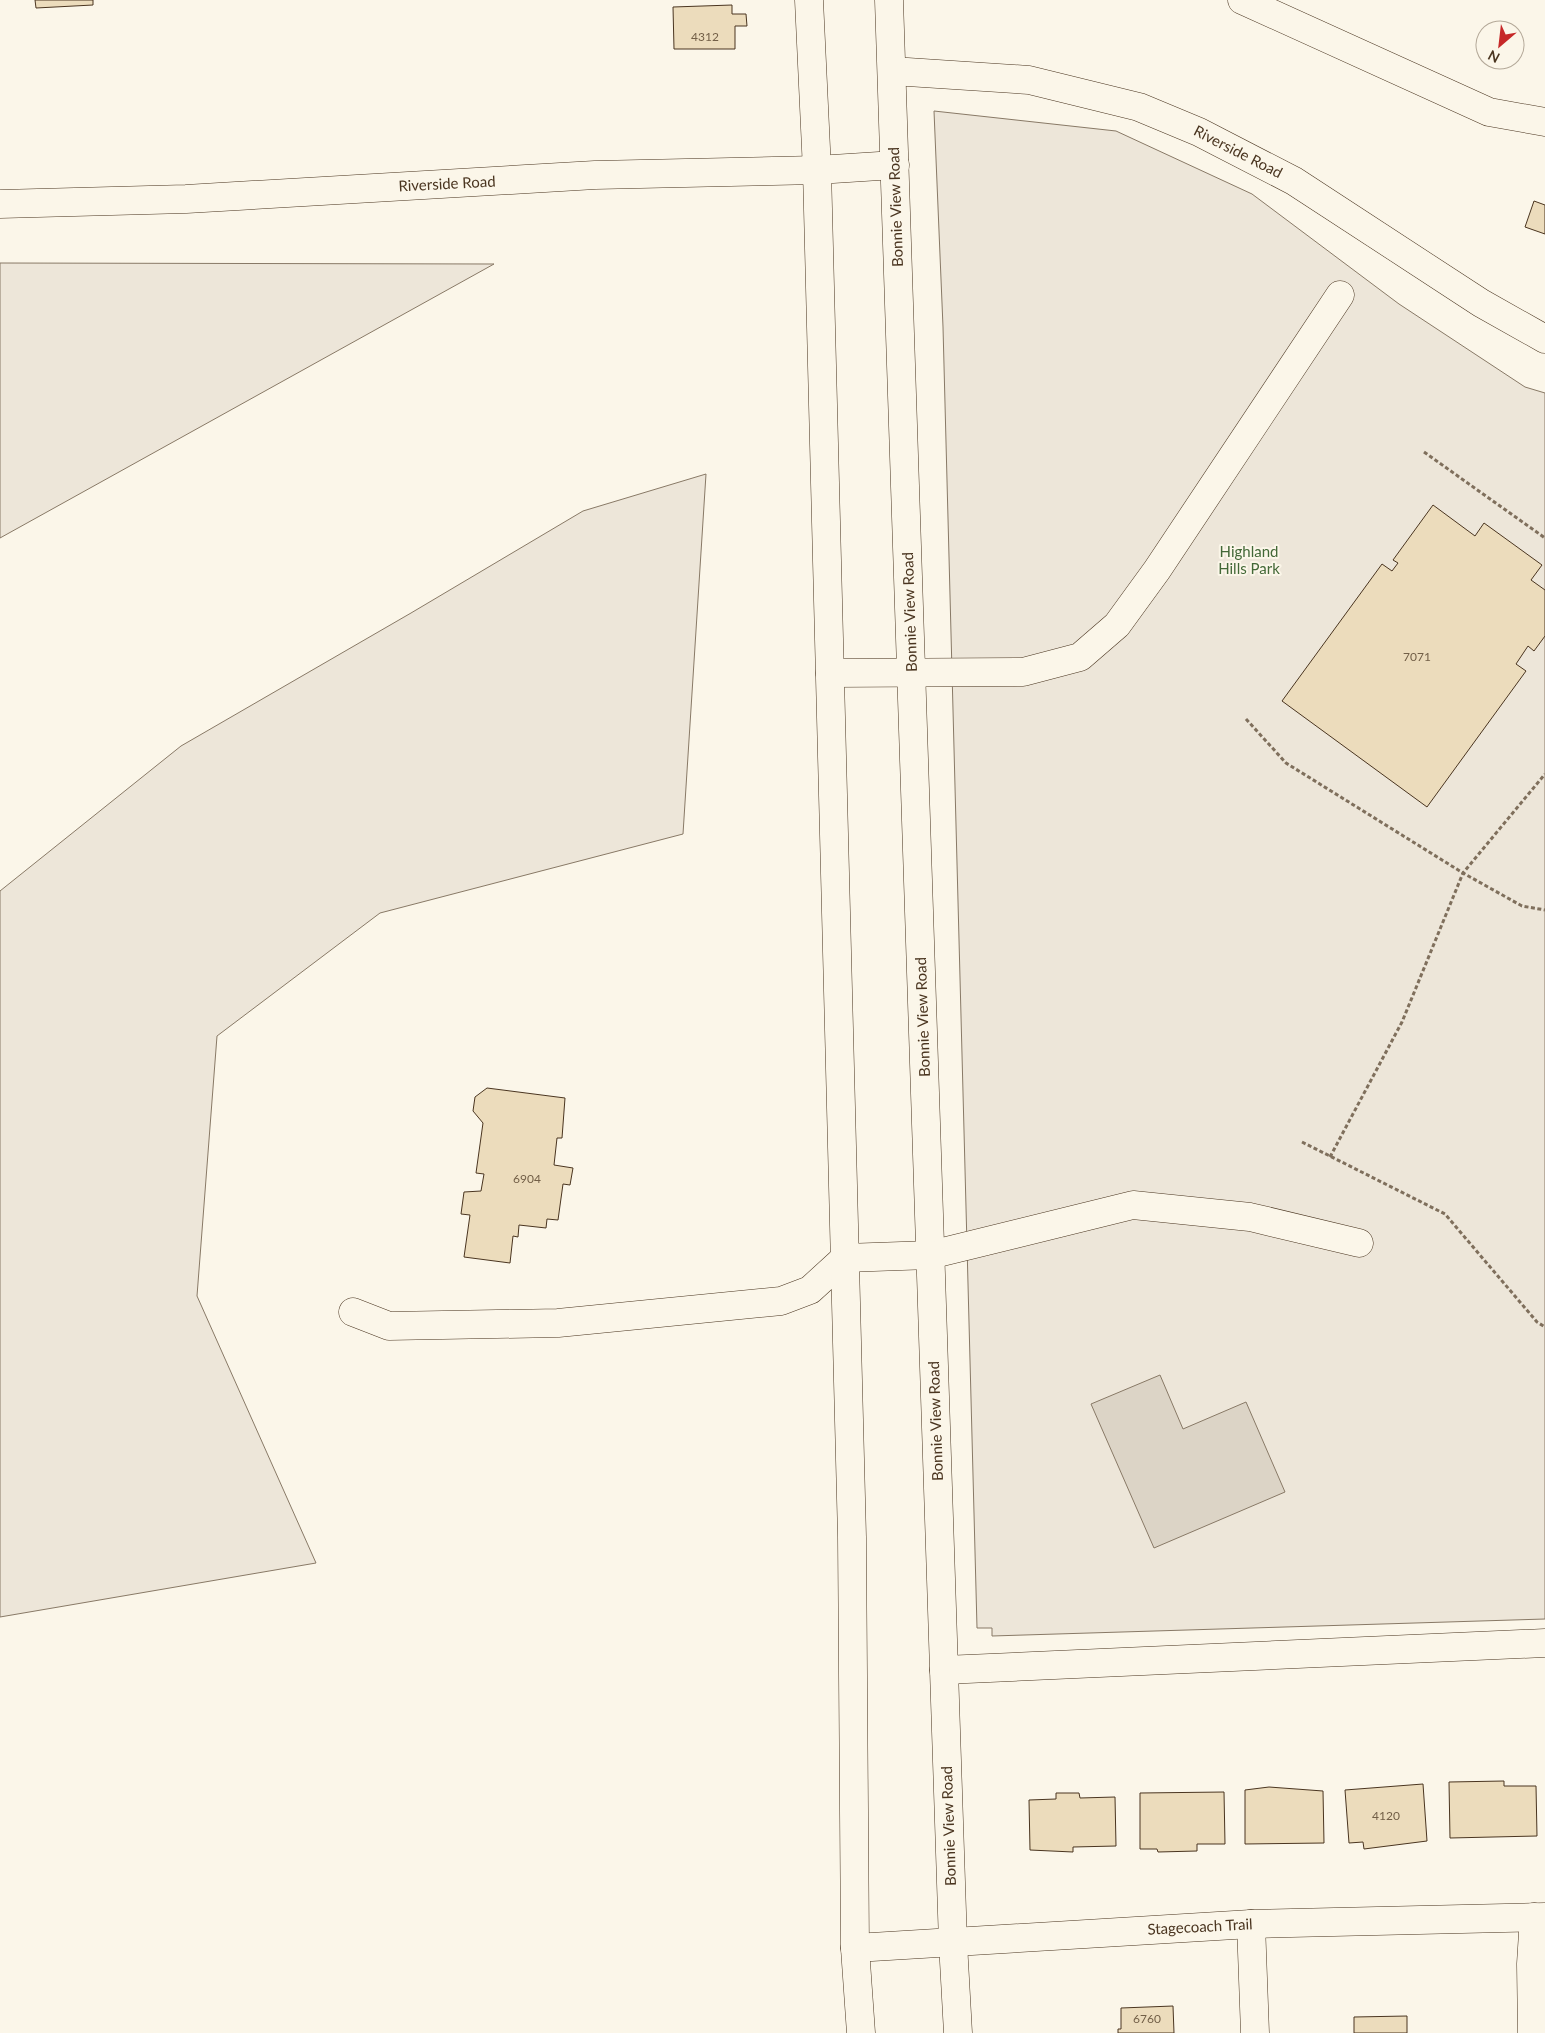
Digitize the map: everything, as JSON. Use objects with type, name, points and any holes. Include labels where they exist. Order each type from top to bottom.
[{"type":"main road","points":[[809,0],[817,170],[852,1536],[855,1948],[861,2033]]},
{"type":"main road","name":"Bonnie View Road","points":[[889,0],[953,1943],[958,2033]]},
{"type":"main road","points":[[1242,0],[1489,112],[1545,122]]},
{"type":"main road","name":"Riverside Road","points":[[892,71],[1029,80],[1139,107],[1200,132],[1294,180],[1481,304],[1545,339]]},
{"type":"main road","name":"Riverside Road","points":[[0,204],[186,199],[595,175],[817,170],[895,165]]},
{"type":"main road","points":[[830,673],[1023,672],[1080,657],[1117,625],[1157,570],[1340,295]]},
{"type":"main road","points":[[353,1312],[389,1326],[538,1323],[781,1301],[810,1290],[845,1258],[930,1256],[1133,1205],[1250,1217],[1359,1243]]},
{"type":"main road","points":[[944,1670],[1545,1643]]},
{"type":"main road","points":[[1532,2033],[1531,1964],[1540,1917]]},
{"type":"main road","name":"Stagecoach Trail","points":[[855,1948],[1251,1924],[1540,1917]]},
{"type":"main road","points":[[1251,1924],[1254,2033]]},
{"type":"path","points":[[1424,452],[1545,538]]},
{"type":"path","points":[[1246,719],[1286,762],[1463,873],[1522,906],[1545,910]]},
{"type":"path","points":[[1330,1157],[1402,1022],[1463,873],[1545,774]]},
{"type":"path","points":[[1302,1142],[1445,1214],[1537,1322],[1545,1327]]},
{"type":"green space","name":"Highland Hills Park","points":[[934,111],[1116,131],[1252,194],[1399,304],[1525,387],[1545,393],[1545,1619],[992,1636],[992,1628],[977,1628],[943,327]]},
{"type":"green space","points":[[0,263],[494,264],[0,538]]},
{"type":"green space","points":[[706,474],[683,834],[380,913],[217,1036],[197,1296],[316,1563],[0,1617],[0,891],[181,746],[583,511]]},
{"type":"shaded area","points":[[1160,1375],[1183,1429],[1246,1402],[1285,1492],[1154,1548],[1091,1404]]},
{"type":"building","points":[[35,0],[93,0],[93,5],[36,8]]},
{"type":"building","points":[[732,5],[732,14],[746,14],[747,26],[735,26],[735,49],[674,49],[673,7]]},
{"type":"building","points":[[1534,201],[1545,205],[1545,234],[1525,227]]},
{"type":"building","points":[[1433,505],[1475,536],[1484,523],[1542,565],[1531,580],[1545,590],[1545,636],[1534,651],[1528,646],[1516,664],[1526,671],[1427,807],[1282,701],[1382,564],[1392,571],[1398,563],[1393,560]]},
{"type":"building","points":[[487,1088],[565,1098],[562,1138],[557,1138],[554,1165],[573,1168],[570,1185],[563,1184],[558,1220],[547,1219],[546,1228],[519,1225],[518,1237],[513,1236],[510,1263],[464,1257],[470,1215],[461,1214],[464,1192],[481,1191],[484,1174],[476,1173],[483,1123],[473,1111],[475,1097]]},
{"type":"building","points":[[1504,1781],[1504,1786],[1536,1786],[1537,1836],[1450,1838],[1449,1782]]},
{"type":"building","points":[[1423,1784],[1427,1841],[1364,1849],[1363,1842],[1349,1843],[1345,1790]]},
{"type":"building","points":[[1269,1787],[1323,1791],[1324,1843],[1245,1844],[1245,1790]]},
{"type":"building","points":[[1224,1792],[1225,1844],[1197,1844],[1197,1851],[1158,1852],[1157,1849],[1140,1849],[1140,1793]]},
{"type":"building","points":[[1056,1793],[1079,1793],[1080,1798],[1115,1797],[1116,1846],[1073,1847],[1073,1852],[1030,1850],[1029,1800],[1056,1799]]},
{"type":"building","points":[[1173,2006],[1174,2033],[1118,2033],[1118,2029],[1121,2029],[1121,2008]]},
{"type":"building","points":[[1407,2016],[1407,2033],[1354,2033],[1354,2017]]}]
